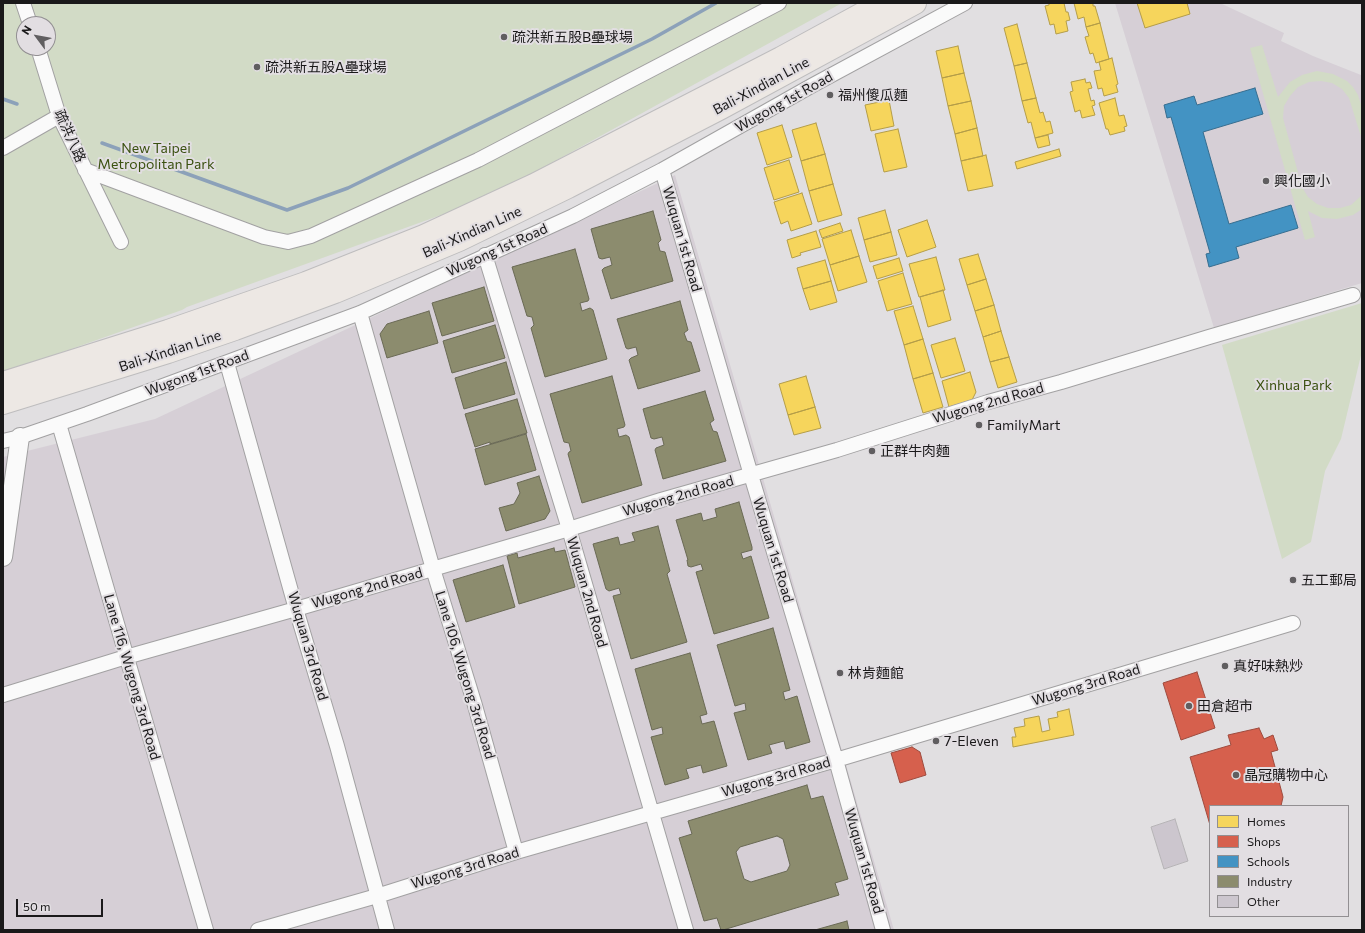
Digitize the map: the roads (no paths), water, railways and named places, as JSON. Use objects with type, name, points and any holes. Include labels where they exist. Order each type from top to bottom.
[{"type":"highway","name":"Bali-Xindian Line","points":[[3,383],[168,331],[306,283],[424,236],[548,177],[782,58],[882,3]]},
{"type":"highway","name":"Bali-Xindian Line","points":[[3,403],[147,359],[235,329],[335,292],[458,240],[554,194],[714,112],[915,3]]},
{"type":"street","points":[[23,3],[27,16]]},
{"type":"street","points":[[85,170],[264,237],[288,242],[311,236],[478,160],[779,3]]},
{"type":"street","name":"Wugong 1st Road","points":[[12,439],[59,424],[360,313],[573,216],[662,170],[965,3]]},
{"type":"street","name":"疏洪八路","points":[[40,56],[59,116],[122,242]]},
{"type":"street","points":[[3,148],[59,116]]},
{"type":"street","name":"Wuquan 1st Road","points":[[662,170],[836,760],[883,930]]},
{"type":"street","name":"Wuquan 2nd Road","points":[[486,255],[686,930]]},
{"type":"street","name":"Wugong 2nd Road","points":[[3,696],[126,657],[433,569],[661,500],[837,450],[988,402],[1353,296]]},
{"type":"street","name":"Lane 106, Wugong 3rd Road","points":[[360,313],[433,569],[474,702],[516,852]]},
{"type":"street","name":"Wuquan 3rd Road","points":[[227,363],[296,609],[337,746],[387,930]]},
{"type":"street","name":"Lane 116, Wugong 3rd Road","points":[[59,424],[206,930]]},
{"type":"street","points":[[3,558],[12,439]]},
{"type":"street","name":"Wugong 3rd Road","points":[[258,930],[377,896],[516,852],[836,760],[1294,623]]},
{"type":"waterway","points":[[102,143],[287,210],[348,188],[652,39],[716,3]]},
{"type":"waterway","points":[[3,99],[17,104]]},
{"type":"place","name":"疏洪新五股B壘球場","points":[[504,37]]},
{"type":"place","name":"疏洪新五股A壘球場","points":[[257,67]]},
{"type":"place","name":"福州傻瓜麵","points":[[830,95]]},
{"type":"place","name":"興化國小","points":[[1266,181]]},
{"type":"place","name":"FamilyMart","points":[[979,425]]},
{"type":"place","name":"正群牛肉麵","points":[[872,451]]},
{"type":"place","name":"五工郵局","points":[[1293,580]]},
{"type":"place","name":"真好味熱炒","points":[[1225,666]]},
{"type":"place","name":"林肯麵館","points":[[840,673]]},
{"type":"place","name":"田倉超市","points":[[1189,706]]},
{"type":"place","name":"7-Eleven","points":[[936,741]]},
{"type":"place","name":"晶冠購物中心","points":[[1236,775]]},
{"type":"park label","name":"New Taipei Metropolitan Park","points":[[156,156]]},
{"type":"park label","name":"Xinhua Park","points":[[1294,385]]}]
